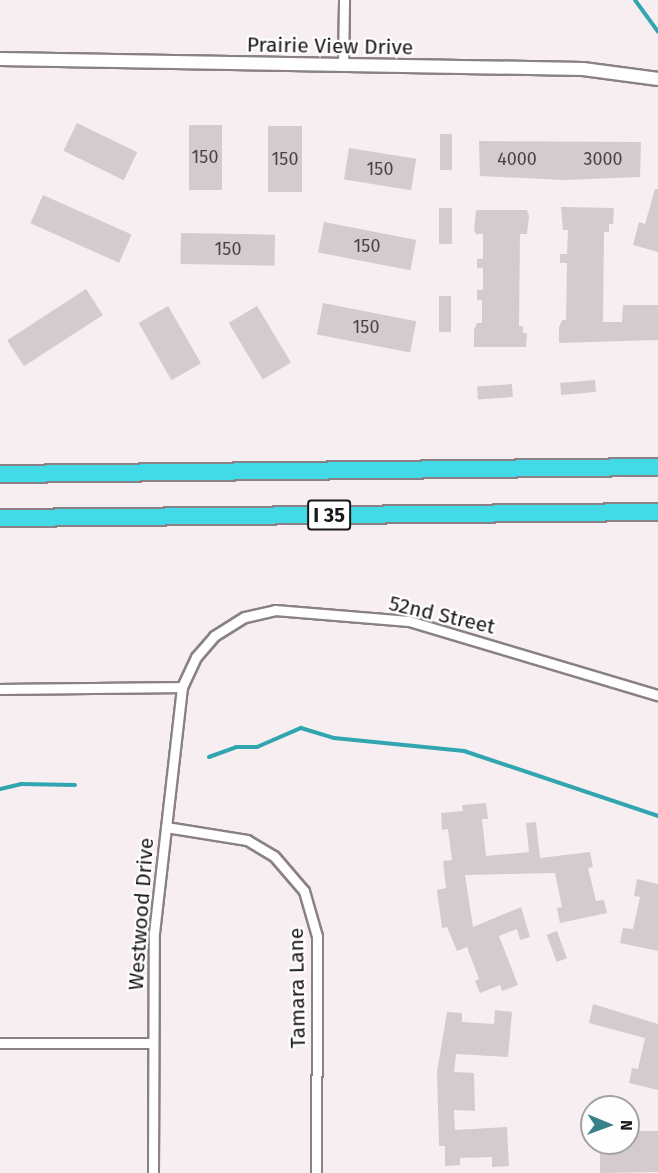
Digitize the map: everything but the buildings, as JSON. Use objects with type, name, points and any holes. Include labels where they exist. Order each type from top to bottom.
[{"type":"highway","name":"I 35","points":[[0,474],[658,467]]},
{"type":"highway","name":"I 35","points":[[0,518],[658,512]]},
{"type":"street","points":[[343,66],[344,0]]},
{"type":"street","name":"Prairie View Drive","points":[[0,59],[583,69],[658,79]]},
{"type":"street","name":"52nd Street","points":[[194,662],[214,636],[230,624],[262,611],[287,611],[410,621],[658,695]]},
{"type":"street","name":"Westwood Drive","points":[[153,1173],[154,933],[182,687],[194,662]]},
{"type":"street","points":[[0,689],[182,687]]},
{"type":"street","name":"Tamara Lane","points":[[166,827],[247,840],[274,856],[304,891],[317,936],[316,1173]]},
{"type":"street","points":[[0,1043],[153,1043]]},
{"type":"waterway","points":[[635,0],[658,32]]},
{"type":"waterway","points":[[209,757],[236,747],[257,747],[301,728],[334,738],[464,751],[658,816]]},
{"type":"waterway","points":[[0,789],[21,784],[75,785]]}]
